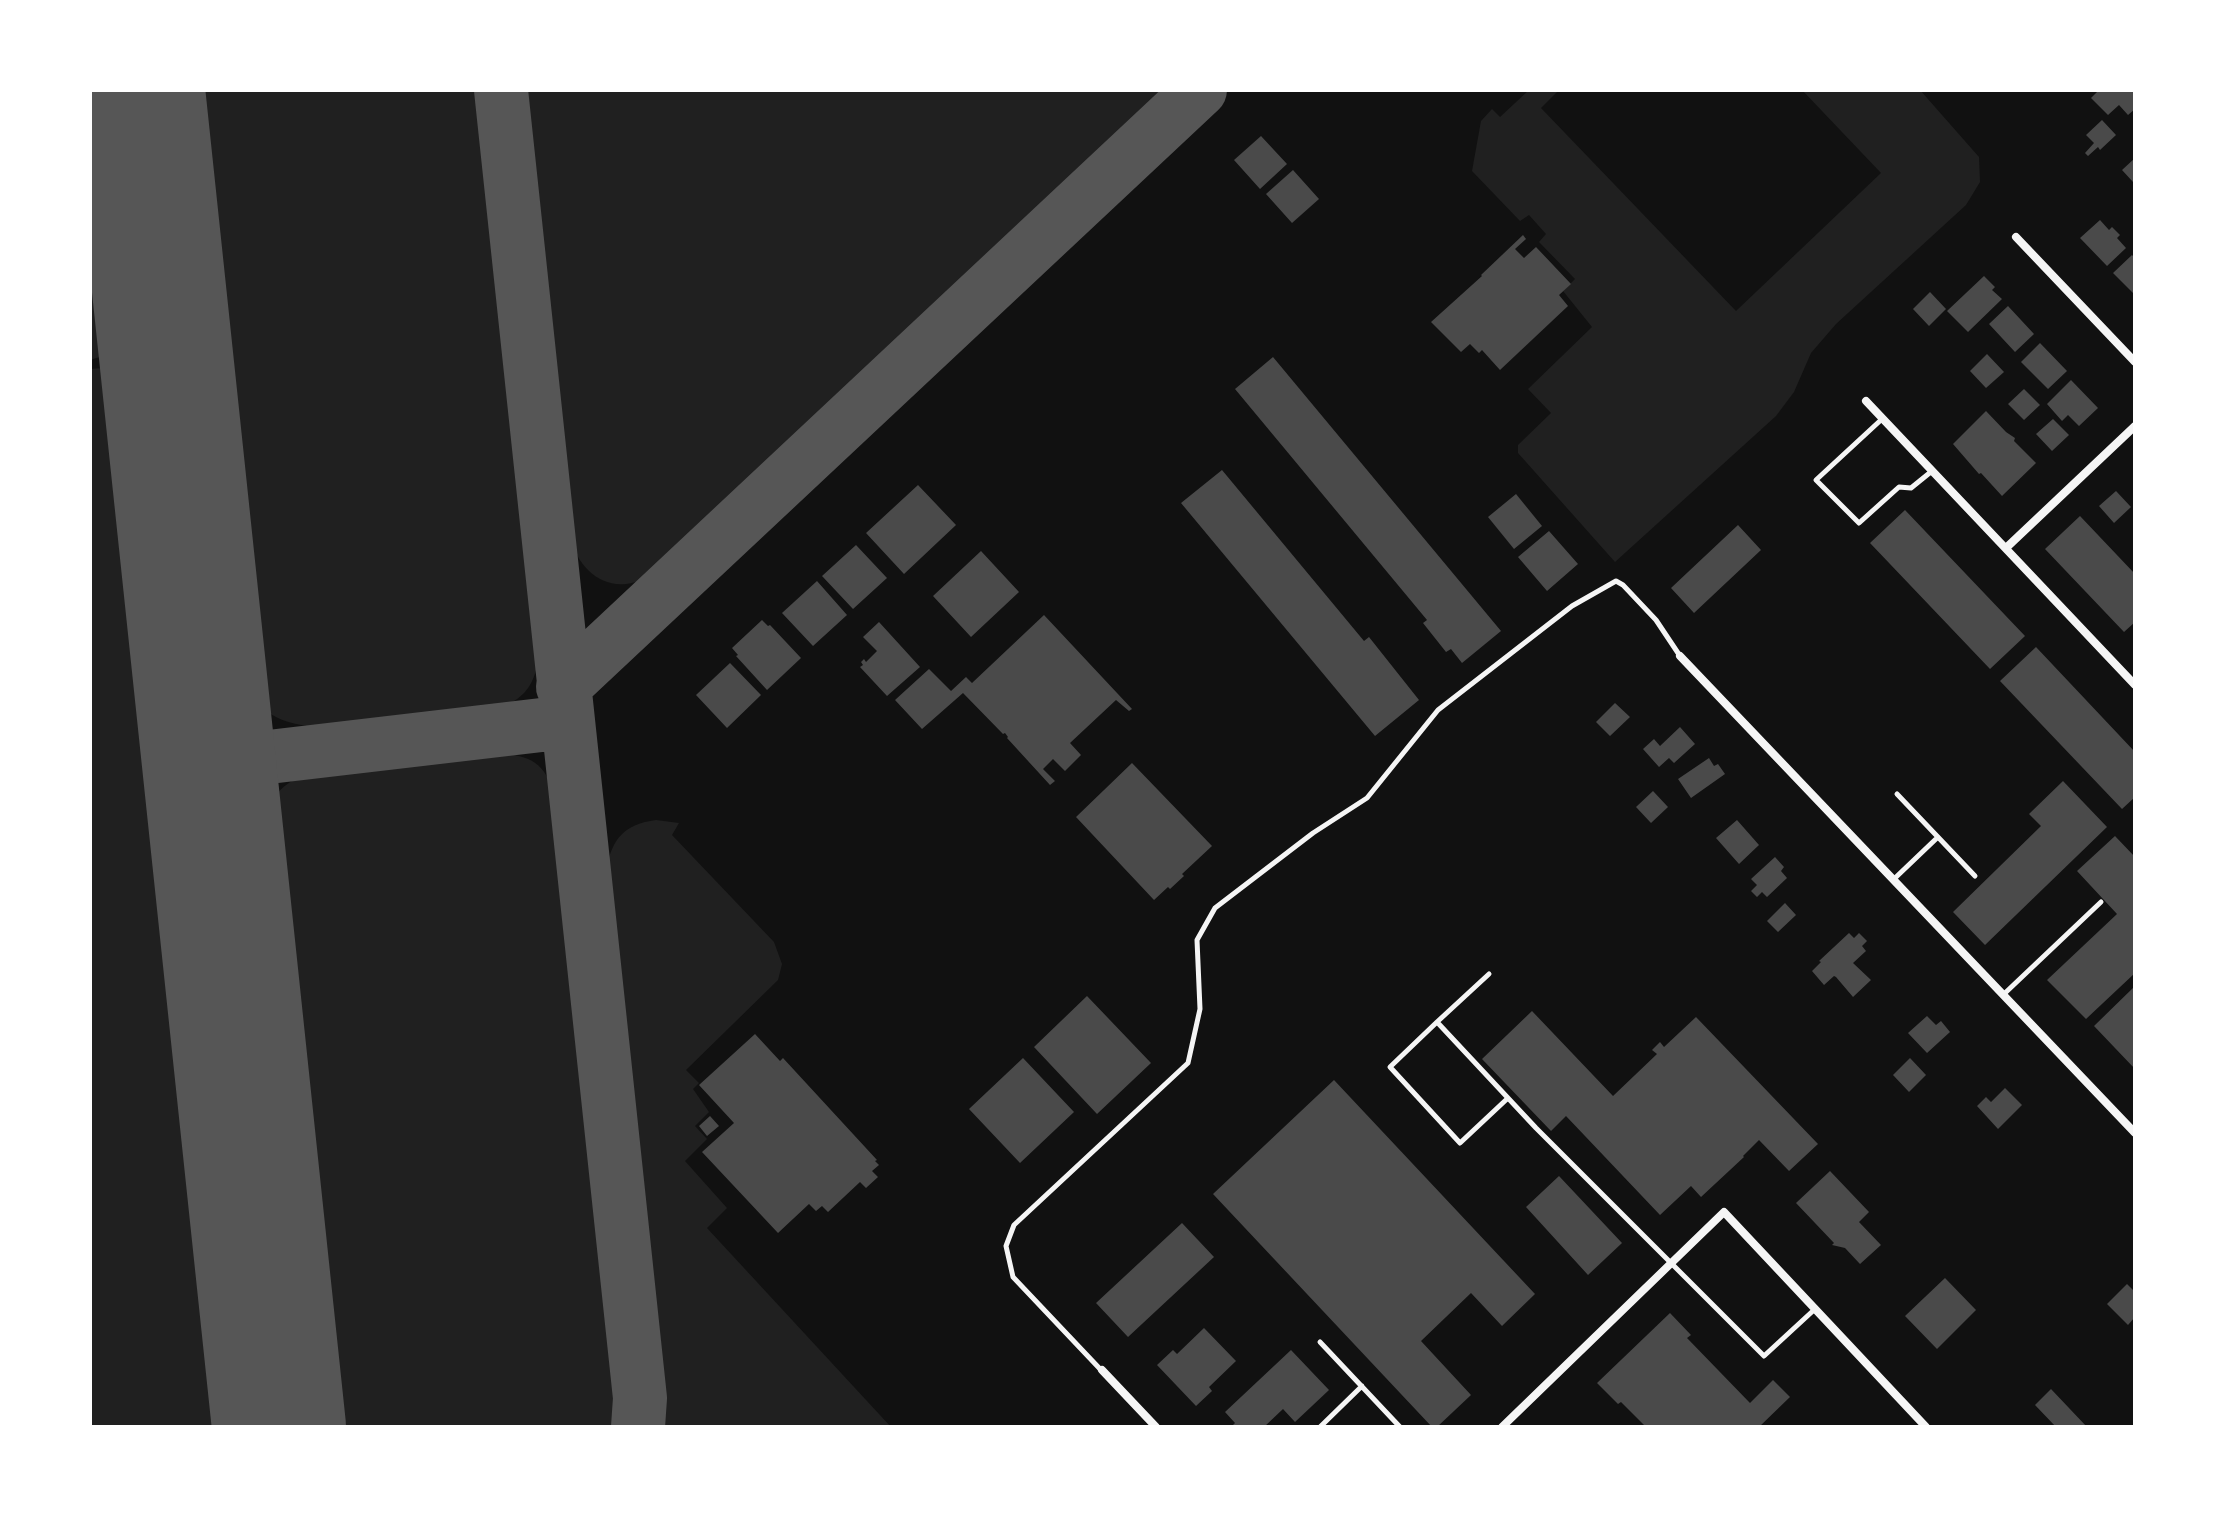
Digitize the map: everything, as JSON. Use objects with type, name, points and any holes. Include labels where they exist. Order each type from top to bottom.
[{"type":"street","points":[[2016,237],[2135,362]]},
{"type":"street","points":[[1866,401],[2135,685]]},
{"type":"street","points":[[2006,548],[2135,426]]},
{"type":"street","points":[[1680,656],[2135,1133]]},
{"type":"street","points":[[1502,1427],[1724,1212],[1926,1427]]},
{"type":"street","points":[[1102,1370],[1156,1427]]},
{"type":"lane","points":[[1882,418],[1816,480],[1859,523],[1899,487],[1911,488],[1932,471]]},
{"type":"lane","points":[[1102,1370],[1013,1277],[1006,1246],[1014,1225],[1188,1063],[1200,1009],[1197,940],[1215,908],[1313,833],[1367,798],[1438,710],[1572,606],[1616,581],[1656,620],[1680,656]]},
{"type":"lane","points":[[1897,794],[1975,876]]},
{"type":"lane","points":[[1893,880],[1938,837]]},
{"type":"lane","points":[[2003,995],[2101,902]]},
{"type":"lane","points":[[1489,974],[1390,1067],[1460,1143],[1508,1098]]},
{"type":"lane","points":[[1437,1022],[1508,1098],[1764,1356],[1815,1309]]},
{"type":"lane","points":[[1320,1342],[1400,1427]]},
{"type":"lane","points":[[1320,1427],[1362,1386]]},
{"type":"shaded area","points":[[181,90],[478,90],[538,661],[529,687],[515,701],[488,709],[312,726],[291,723],[272,715],[249,694],[244,684]]},
{"type":"shaded area","points":[[524,90],[1177,90],[661,568],[640,580],[616,584],[590,572],[578,557],[571,539]]},
{"type":"shaded area","points":[[1529,90],[1559,90],[1541,108],[1736,311],[1881,173],[1802,90],[1920,90],[1979,157],[1980,182],[1966,205],[1836,324],[1811,353],[1794,392],[1776,416],[1615,562],[1518,453],[1518,445],[1551,413],[1528,389],[1592,327],[1563,291],[1575,279],[1539,242],[1546,234],[1529,215],[1520,221],[1472,171],[1481,121],[1492,109],[1500,117]]},
{"type":"shaded area","points":[[90,97],[118,346],[90,360]]},
{"type":"shaded area","points":[[103,368],[121,378],[232,1427],[90,1427],[90,369]]},
{"type":"shaded area","points":[[498,753],[519,756],[535,763],[546,775],[553,795],[616,1380],[615,1427],[324,1427],[260,825],[267,807],[278,793],[292,781],[309,773]]},
{"type":"shaded area","points":[[656,820],[679,823],[672,835],[774,942],[782,964],[778,980],[686,1070],[699,1083],[693,1089],[709,1112],[695,1126],[707,1139],[685,1161],[727,1208],[707,1228],[891,1427],[661,1427],[663,1399],[606,870],[621,835],[636,825]]},
{"type":"building","points":[[2099,90],[2135,90],[2135,109],[2128,115],[2119,105],[2108,115],[2091,98]]},
{"type":"building","points":[[2102,120],[2116,135],[2088,156],[2085,153],[2094,143],[2086,135]]},
{"type":"building","points":[[1261,136],[1287,164],[1260,189],[1234,160]]},
{"type":"building","points":[[2135,158],[2135,180],[2133,182],[2122,170]]},
{"type":"building","points":[[1293,170],[1319,199],[1292,223],[1266,194]]},
{"type":"building","points":[[2100,220],[2109,230],[2112,227],[2120,235],[2117,238],[2126,248],[2107,266],[2080,238]]},
{"type":"building","points":[[1523,235],[1526,239],[1515,249],[1524,258],[1536,247],[1571,284],[1559,295],[1568,306],[1500,370],[1482,350],[1479,353],[1470,344],[1461,352],[1431,322]]},
{"type":"building","points":[[2132,255],[2135,258],[2135,295],[2113,273]]},
{"type":"building","points":[[1984,276],[2002,299],[1968,332],[1947,311]]},
{"type":"building","points":[[1930,292],[1946,309],[1929,326],[1913,309]]},
{"type":"building","points":[[2008,306],[2034,334],[2015,352],[1989,324]]},
{"type":"building","points":[[2040,343],[2067,371],[2048,389],[2021,362]]},
{"type":"building","points":[[1987,354],[2004,372],[1986,388],[1970,371]]},
{"type":"building","points":[[1273,357],[1501,631],[1462,663],[1451,649],[1446,652],[1423,623],[1427,620],[1235,389]]},
{"type":"building","points":[[2071,380],[2098,408],[2079,426],[2068,415],[2062,421],[2047,404]]},
{"type":"building","points":[[2024,389],[2040,405],[2024,420],[2008,404]]},
{"type":"building","points":[[1986,411],[2036,463],[2002,496],[1953,444]]},
{"type":"building","points":[[2053,419],[2069,435],[2052,451],[2036,434]]},
{"type":"building","points":[[1222,470],[1364,641],[1369,637],[1419,700],[1375,736],[1181,503]]},
{"type":"building","points":[[918,485],[956,525],[904,574],[866,533]]},
{"type":"building","points":[[2116,491],[2131,507],[2114,523],[2099,506]]},
{"type":"building","points":[[1516,494],[1542,526],[1514,549],[1488,517]]},
{"type":"building","points":[[1905,510],[2025,636],[1990,669],[1870,543]]},
{"type":"building","points":[[2080,516],[2135,574],[2135,622],[2124,632],[2045,549]]},
{"type":"building","points":[[1738,525],[1761,550],[1694,613],[1671,588]]},
{"type":"building","points":[[1549,531],[1578,564],[1547,591],[1518,557]]},
{"type":"building","points":[[856,545],[887,578],[853,609],[822,576]]},
{"type":"building","points":[[981,551],[1019,592],[971,637],[933,596]]},
{"type":"building","points":[[817,581],[847,615],[813,646],[782,613]]},
{"type":"building","points":[[1044,615],[1132,709],[1129,711],[1116,700],[1070,743],[1081,755],[1065,771],[1053,759],[1043,769],[1055,781],[1050,785],[1005,733],[963,693],[922,729],[895,700],[929,669],[951,691],[966,677],[972,683]]},
{"type":"building","points":[[762,620],[801,658],[767,690],[732,648]]},
{"type":"building","points":[[879,622],[920,667],[887,696],[860,667],[864,659],[866,662],[877,651],[863,637]]},
{"type":"building","points":[[2036,647],[2135,752],[2135,797],[2122,809],[2000,681]]},
{"type":"building","points":[[730,663],[761,695],[727,728],[696,695]]},
{"type":"building","points":[[1615,703],[1630,717],[1610,736],[1596,722]]},
{"type":"building","points":[[1680,727],[1695,744],[1674,763],[1669,758],[1659,767],[1643,749],[1654,739],[1660,746]]},
{"type":"building","points":[[1709,758],[1725,774],[1691,798],[1678,779]]},
{"type":"building","points":[[1132,763],[1212,846],[1182,874],[1184,876],[1154,900],[1076,817]]},
{"type":"building","points":[[2063,781],[2107,827],[1985,945],[1953,912],[2041,826],[2029,814]]},
{"type":"building","points":[[1653,791],[1668,807],[1651,823],[1636,807]]},
{"type":"building","points":[[1737,820],[1759,845],[1739,864],[1716,838]]},
{"type":"building","points":[[2115,836],[2135,857],[2135,973],[2086,1019],[2047,980],[2117,914],[2077,871]]},
{"type":"building","points":[[1775,857],[1784,867],[1781,871],[1787,878],[1767,897],[1762,892],[1757,897],[1751,891],[1757,885],[1751,879]]},
{"type":"building","points":[[1785,903],[1796,915],[1778,932],[1767,921]]},
{"type":"building","points":[[1849,933],[1854,938],[1859,933],[1867,941],[1862,946],[1866,951],[1853,963],[1871,980],[1853,997],[1836,977],[1824,985],[1812,971]]},
{"type":"building","points":[[2135,986],[2135,1069],[2094,1026]]},
{"type":"building","points":[[1087,996],[1151,1063],[1097,1114],[1034,1047]]},
{"type":"building","points":[[1532,1011],[1613,1096],[1657,1054],[1652,1050],[1660,1042],[1664,1047],[1696,1017],[1818,1144],[1789,1171],[1759,1140],[1701,1197],[1691,1186],[1660,1215],[1566,1116],[1551,1131],[1482,1059]]},
{"type":"building","points":[[1927,1016],[1936,1025],[1941,1021],[1950,1032],[1927,1053],[1908,1033]]},
{"type":"building","points":[[755,1034],[780,1061],[783,1058],[879,1165],[872,1171],[878,1177],[866,1188],[860,1182],[828,1212],[822,1206],[816,1211],[809,1204],[778,1233],[702,1152],[734,1123],[699,1085]]},
{"type":"building","points":[[1023,1058],[1074,1112],[1020,1163],[969,1109]]},
{"type":"building","points":[[1910,1058],[1926,1075],[1909,1092],[1893,1075]]},
{"type":"building","points":[[1334,1080],[1535,1294],[1502,1326],[1471,1293],[1421,1341],[1471,1395],[1437,1427],[1432,1427],[1213,1194]]},
{"type":"building","points":[[2005,1088],[2022,1105],[1998,1129],[1977,1106],[1986,1097],[1991,1102]]},
{"type":"building","points":[[710,1116],[719,1126],[707,1136],[699,1126]]},
{"type":"building","points":[[1830,1171],[1869,1212],[1859,1222],[1881,1245],[1860,1264],[1845,1248],[1832,1245],[1834,1243],[1796,1203]]},
{"type":"building","points":[[1559,1176],[1622,1243],[1588,1275],[1526,1207]]},
{"type":"building","points":[[1182,1223],[1214,1257],[1128,1337],[1096,1303]]},
{"type":"building","points":[[1945,1278],[1976,1310],[1937,1349],[1905,1316]]},
{"type":"building","points":[[2127,1284],[2135,1292],[2135,1317],[2128,1325],[2107,1304]]},
{"type":"building","points":[[1670,1313],[1691,1335],[1687,1338],[1750,1403],[1773,1380],[1790,1397],[1759,1427],[1646,1427],[1597,1383]]},
{"type":"building","points":[[1204,1328],[1236,1361],[1209,1387],[1212,1391],[1196,1406],[1157,1365],[1173,1350],[1177,1354]]},
{"type":"building","points":[[1291,1350],[1329,1390],[1295,1422],[1283,1409],[1264,1427],[1231,1427],[1235,1423],[1225,1412]]},
{"type":"building","points":[[2051,1389],[2087,1427],[2056,1427],[2035,1405]]},
{"type":"taxiway","points":[[501,90],[640,1398],[638,1427]]},
{"type":"taxiway","points":[[563,687],[1200,90]]},
{"type":"taxiway","points":[[209,764],[567,722]]},
{"type":"runway","points":[[138,90],[279,1427]]}]
